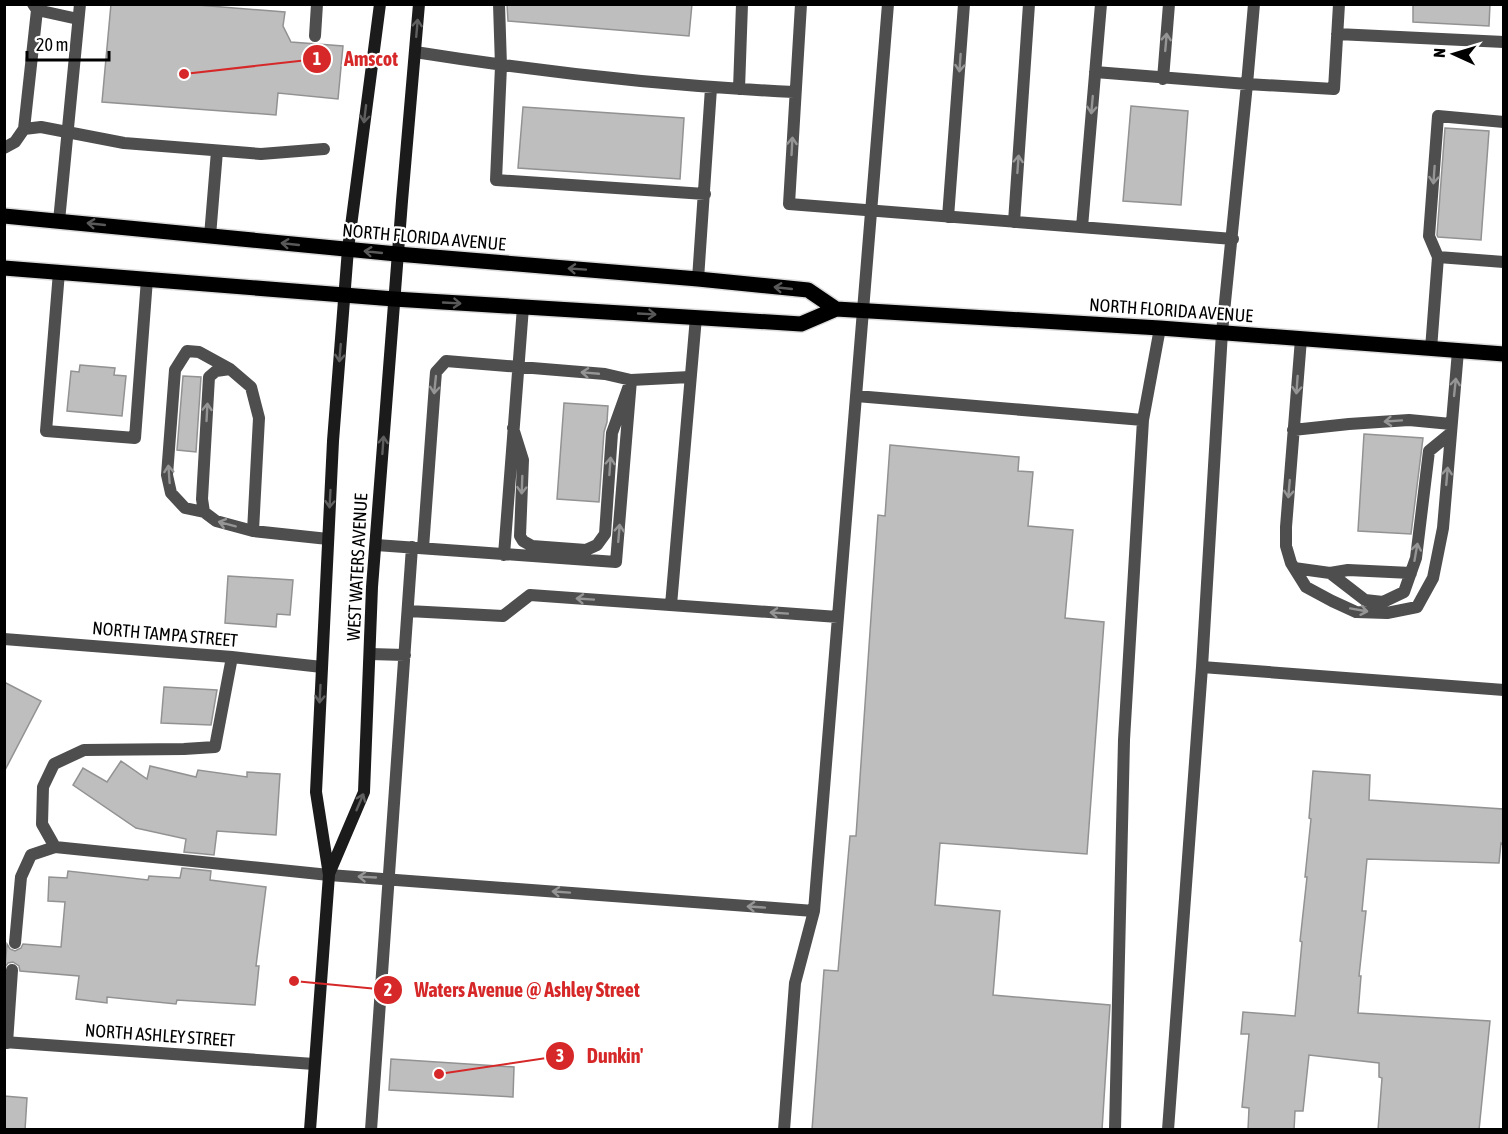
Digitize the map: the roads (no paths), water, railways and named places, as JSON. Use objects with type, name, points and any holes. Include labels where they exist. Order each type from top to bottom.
[{"type":"main road","name":"WEST WATERS AVENUE","points":[[310,1130],[329,875],[316,792],[328,539],[348,249],[380,4]]},
{"type":"main road","name":"WEST WATERS AVENUE","points":[[329,875],[364,792],[376,545],[397,254],[419,4]]},
{"type":"main road","name":"NORTH FLORIDA AVENUE","points":[[4,216],[397,254],[808,290],[836,309]]},
{"type":"main road","name":"NORTH FLORIDA AVENUE","points":[[4,268],[394,299],[801,324],[836,309],[1222,332],[1503,354]]},
{"type":"street","points":[[59,221],[80,4]]},
{"type":"street","points":[[315,36],[317,4]]},
{"type":"street","points":[[499,4],[501,66],[496,180],[705,194]]},
{"type":"street","points":[[739,89],[742,4]]},
{"type":"street","points":[[801,4],[789,204],[1233,239]]},
{"type":"street","points":[[784,1130],[795,983],[814,911],[862,311],[873,211],[888,4]]},
{"type":"street","points":[[948,217],[964,4]]},
{"type":"street","points":[[1014,222],[1029,4]]},
{"type":"street","points":[[1082,227],[1101,4]]},
{"type":"street","points":[[1163,79],[1169,4]]},
{"type":"street","points":[[1168,1130],[1202,667],[1222,332],[1233,239],[1254,4]]},
{"type":"street","points":[[1095,72],[1163,79],[1334,89],[1339,4]]},
{"type":"street","points":[[4,148],[15,142],[24,129],[35,7],[78,19]]},
{"type":"street","points":[[1337,34],[1503,42]]},
{"type":"street","points":[[415,52],[501,66],[711,88],[794,92]]},
{"type":"street","points":[[698,279],[711,88]]},
{"type":"street","points":[[1431,349],[1438,256],[1429,236],[1438,117],[1503,122]]},
{"type":"street","points":[[24,129],[41,127],[124,143],[261,154],[324,149]]},
{"type":"street","points":[[210,236],[217,151]]},
{"type":"street","points":[[1438,256],[1503,262]]},
{"type":"street","points":[[59,272],[46,431],[135,438],[147,279]]},
{"type":"street","points":[[504,555],[523,307]]},
{"type":"street","points":[[671,605],[696,317]]},
{"type":"street","points":[[1116,1130],[1124,740],[1143,420],[1160,328]]},
{"type":"street","points":[[1301,339],[1286,546],[1294,568],[1306,587],[1356,612],[1387,613],[1417,607],[1433,578],[1441,538],[1458,351]]},
{"type":"street","points":[[253,531],[259,418],[251,387],[230,369],[199,352],[187,351],[174,370],[167,475],[171,492],[185,508],[204,512],[216,521],[253,531],[328,539]]},
{"type":"street","points":[[371,1130],[408,611],[418,548],[436,372],[446,361],[605,374],[632,380],[690,377]]},
{"type":"street","points":[[204,512],[202,499],[209,377],[216,371],[230,369]]},
{"type":"street","points":[[376,545],[616,562],[632,380]]},
{"type":"street","points":[[513,428],[523,460],[520,536],[523,541],[532,546],[586,550],[597,545],[605,534],[612,433],[632,380]]},
{"type":"street","points":[[855,396],[1143,420]]},
{"type":"street","points":[[1293,430],[1409,420],[1451,428]]},
{"type":"street","points":[[1330,573],[1365,600],[1383,602],[1404,592],[1416,558],[1429,451],[1451,428]]},
{"type":"street","points":[[1294,568],[1330,573],[1348,570],[1411,573]]},
{"type":"street","points":[[408,611],[503,616],[530,596],[838,617]]},
{"type":"street","name":"NORTH TAMPA STREET","points":[[4,639],[232,657],[322,667]]},
{"type":"street","points":[[370,654],[405,655]]},
{"type":"street","points":[[55,847],[42,824],[43,787],[54,764],[84,750],[215,747],[232,657]]},
{"type":"street","points":[[1202,667],[1503,690]]},
{"type":"street","points":[[15,943],[21,877],[32,855],[55,847],[329,875],[814,911]]},
{"type":"street","points":[[6,1042],[12,970]]},
{"type":"street","name":"NORTH ASHLEY STREET","points":[[6,1042],[314,1064]]},
{"type":"place","name":"Amscot","points":[[184,74]]},
{"type":"place","name":"Waters Avenue @ Ashley Street","points":[[294,981]]},
{"type":"place","name":"Dunkin'","points":[[439,1074]]}]
